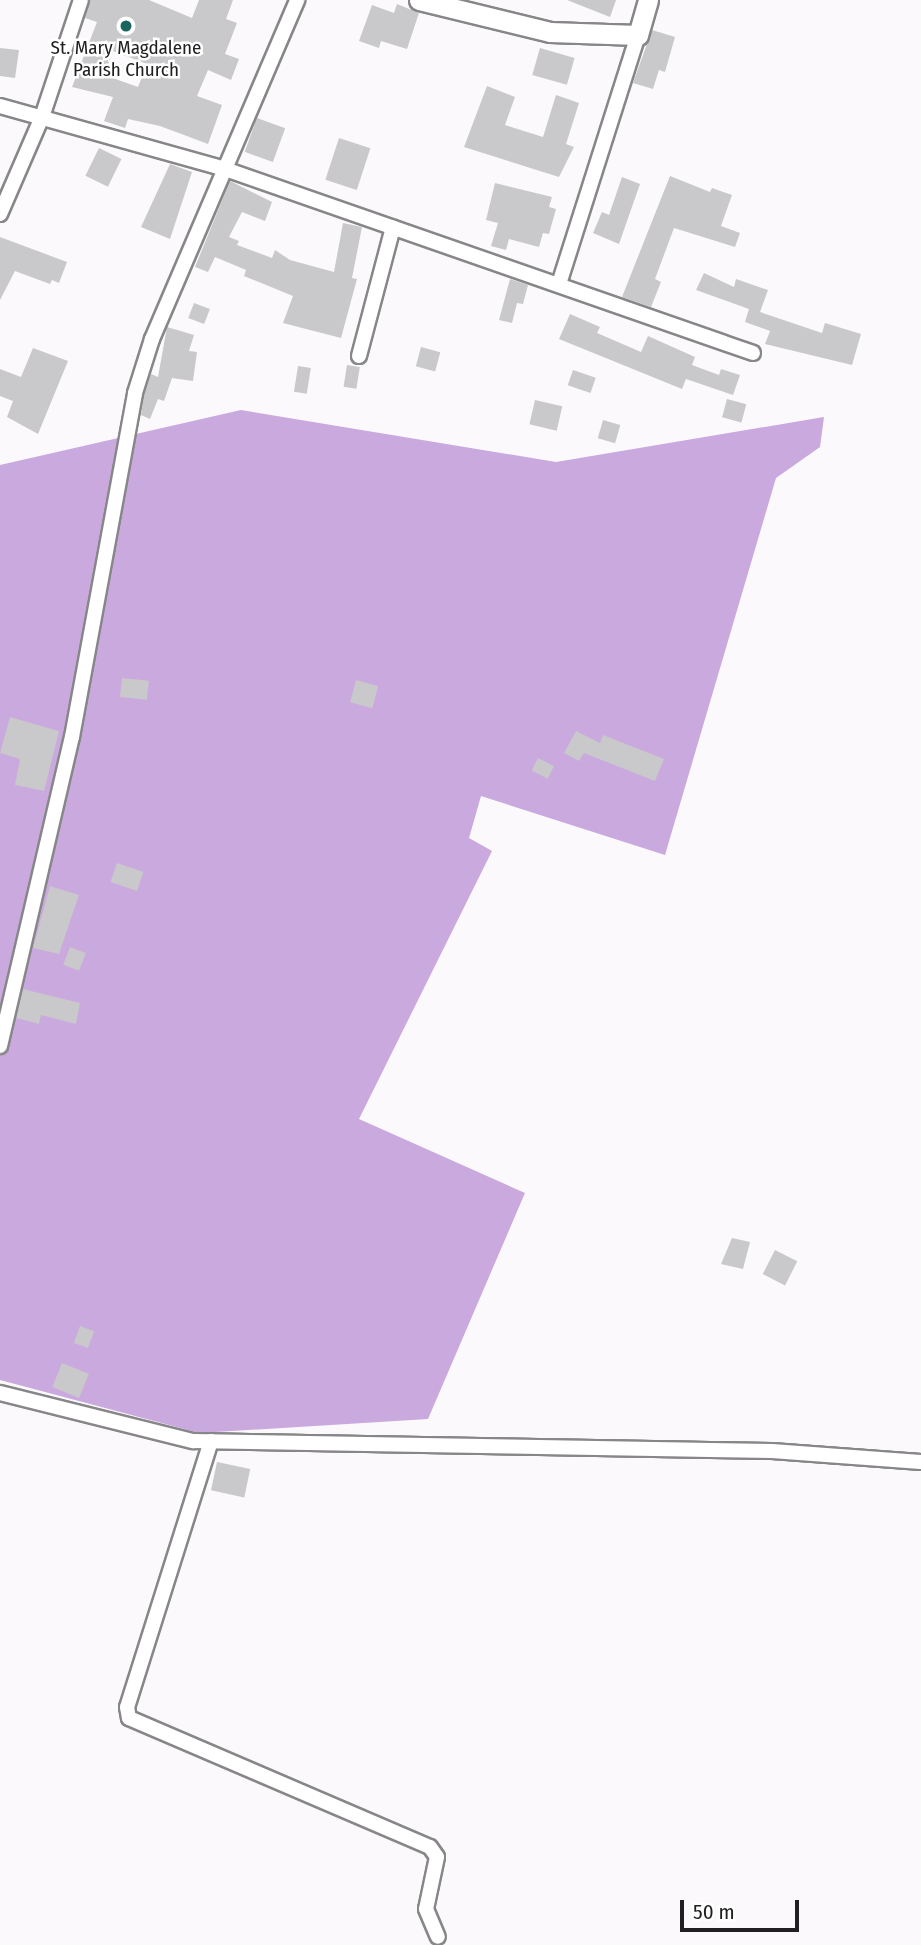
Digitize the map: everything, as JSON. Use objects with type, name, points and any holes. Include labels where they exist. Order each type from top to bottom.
[{"type":"street","points":[[0,214],[42,117],[81,0]]},
{"type":"street","points":[[0,1046],[72,737],[135,393],[152,339],[297,0]]},
{"type":"street","points":[[419,0],[442,3],[550,32],[638,35]]},
{"type":"street","points":[[559,284],[648,0]]},
{"type":"street","points":[[0,106],[225,169],[753,353]]},
{"type":"street","points":[[359,356],[393,227]]},
{"type":"street","points":[[0,1393],[193,1441],[772,1451],[921,1462]]},
{"type":"street","points":[[211,1441],[127,1707],[129,1718],[430,1847],[437,1857],[426,1909],[438,1937]]},
{"type":"shaded area","points":[[241,410],[556,462],[824,417],[820,447],[776,478],[665,855],[481,796],[469,838],[492,851],[359,1119],[525,1193],[428,1419],[199,1433],[0,1380],[0,465]]},
{"type":"building","points":[[90,0],[149,0],[192,18],[199,0],[233,0],[226,19],[237,23],[225,54],[239,59],[231,80],[208,70],[197,96],[222,105],[208,144],[160,126],[128,119],[125,128],[104,121],[113,97],[72,87],[97,22],[85,18]],"holes":[[[113,51],[147,64],[138,87],[104,75]]]},
{"type":"building","points":[[567,0],[616,0],[610,17]]},
{"type":"building","points":[[397,4],[419,13],[407,49],[381,41],[379,48],[359,41],[372,5],[394,13]]},
{"type":"building","points":[[652,30],[675,37],[665,72],[659,70],[653,89],[633,83]]},
{"type":"building","points":[[0,48],[19,50],[15,78],[0,76]]},
{"type":"building","points":[[540,48],[575,58],[567,85],[532,75]]},
{"type":"building","points":[[487,86],[515,97],[505,125],[543,137],[556,95],[579,103],[566,144],[574,147],[559,177],[464,147]]},
{"type":"building","points":[[257,118],[285,128],[273,162],[245,152]]},
{"type":"building","points":[[339,138],[370,148],[357,190],[325,180]]},
{"type":"building","points":[[99,148],[121,159],[108,187],[85,176]]},
{"type":"building","points":[[170,164],[192,172],[170,239],[141,227]]},
{"type":"building","points":[[670,176],[710,192],[712,188],[732,195],[721,226],[740,233],[735,247],[674,228],[655,279],[661,282],[651,307],[622,297]]},
{"type":"building","points":[[622,177],[640,184],[619,244],[593,233],[602,212],[609,215]]},
{"type":"building","points":[[230,181],[272,202],[265,221],[242,212],[229,237],[239,241],[237,245],[272,258],[275,250],[290,260],[334,272],[343,223],[362,227],[352,278],[357,279],[341,338],[283,323],[293,296],[244,276],[246,270],[215,257],[208,272],[195,267]]},
{"type":"building","points":[[495,183],[552,197],[549,207],[556,209],[549,234],[543,233],[539,247],[509,239],[506,250],[491,246],[498,223],[486,220]]},
{"type":"building","points":[[0,237],[67,262],[59,283],[52,280],[50,284],[15,271],[0,300]]},
{"type":"building","points":[[704,273],[734,287],[736,279],[768,290],[760,312],[822,333],[825,323],[861,334],[852,365],[765,344],[770,331],[745,322],[749,309],[696,290]]},
{"type":"building","points":[[510,279],[528,285],[523,304],[517,303],[512,323],[499,320]]},
{"type":"building","points":[[194,303],[210,309],[204,324],[188,318]]},
{"type":"building","points":[[570,314],[600,327],[597,333],[641,352],[648,336],[695,357],[692,365],[719,375],[721,369],[740,375],[733,395],[686,379],[682,389],[559,339]]},
{"type":"building","points":[[167,327],[194,335],[189,351],[197,352],[193,381],[172,378],[164,401],[158,399],[150,419],[141,415],[144,395],[151,374],[158,377]]},
{"type":"building","points":[[421,347],[440,352],[435,371],[416,366]]},
{"type":"building","points":[[33,348],[68,361],[38,434],[7,417],[13,401],[0,396],[0,369],[21,377]]},
{"type":"building","points":[[347,365],[360,367],[356,389],[344,387]]},
{"type":"building","points":[[298,366],[311,368],[307,394],[294,392]]},
{"type":"building","points":[[573,370],[596,378],[590,393],[568,385]]},
{"type":"building","points":[[727,399],[746,404],[741,423],[722,417]]},
{"type":"building","points":[[535,400],[562,406],[557,431],[529,424]]},
{"type":"building","points":[[603,420],[620,425],[615,443],[598,438]]},
{"type":"building","points":[[122,678],[149,681],[147,700],[120,697]]},
{"type":"building","points":[[356,680],[378,686],[372,708],[350,702]]},
{"type":"building","points":[[10,717],[59,731],[44,791],[15,785],[20,759],[0,753]]},
{"type":"building","points":[[576,731],[600,743],[603,735],[664,759],[655,781],[584,753],[579,761],[564,753]]},
{"type":"building","points":[[538,758],[554,766],[548,779],[532,770]]},
{"type":"building","points":[[117,863],[143,872],[137,891],[110,882]]},
{"type":"building","points":[[50,886],[79,895],[59,954],[33,948]]},
{"type":"building","points":[[70,947],[86,953],[79,971],[63,965]]},
{"type":"building","points":[[23,989],[80,1003],[76,1024],[41,1015],[39,1024],[16,1018]]},
{"type":"building","points":[[732,1238],[750,1242],[743,1269],[721,1264]]},
{"type":"building","points":[[775,1250],[797,1261],[785,1285],[763,1274]]},
{"type":"building","points":[[80,1326],[94,1331],[88,1348],[74,1343]]},
{"type":"building","points":[[62,1363],[89,1374],[79,1398],[52,1387]]},
{"type":"building","points":[[217,1462],[250,1469],[244,1497],[211,1490]]},
{"type":"place","name":"St. Mary Magdalene Parish Church","points":[[126,26]]}]
